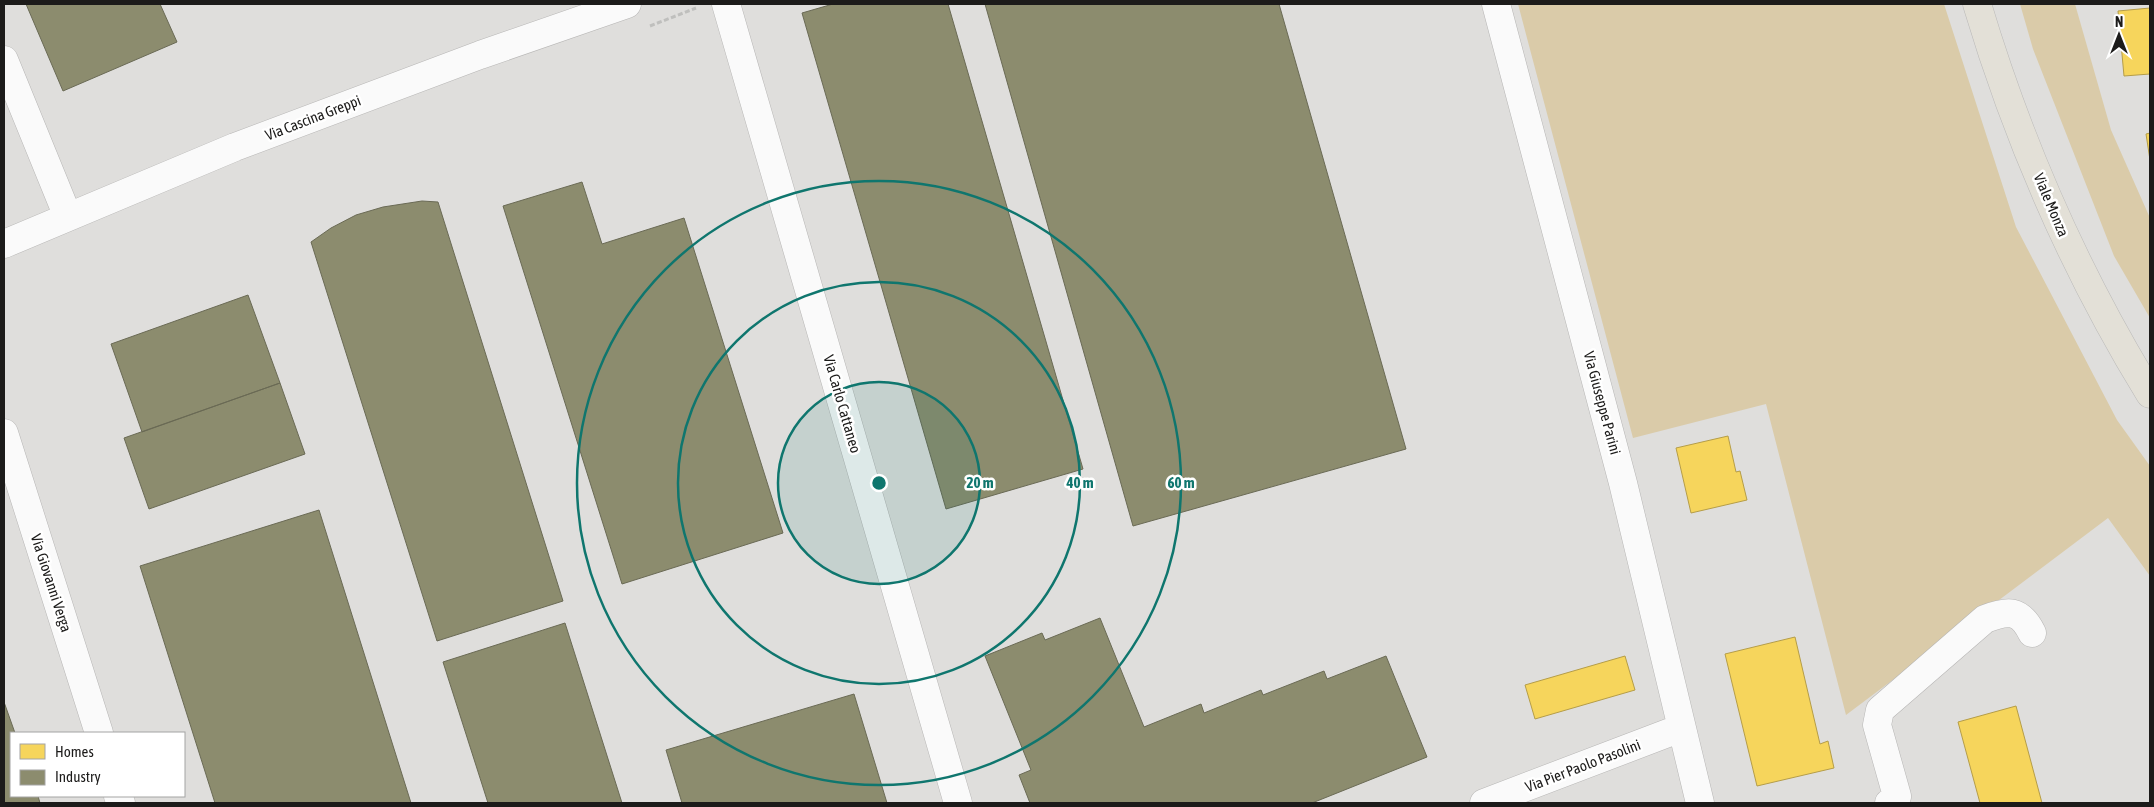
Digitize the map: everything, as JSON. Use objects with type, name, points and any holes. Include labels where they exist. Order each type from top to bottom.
[{"type":"main road","name":"Viale Monza","points":[[1977,4],[1994,62],[2069,249],[2120,344],[2150,394]]},
{"type":"street","name":"Via Cascina Greppi","points":[[4,244],[244,144],[480,55],[627,4]]},
{"type":"street","name":"Via Carlo Cattaneo","points":[[726,4],[958,803]]},
{"type":"street","name":"Via Giuseppe Parini","points":[[1496,4],[1623,483],[1700,803]]},
{"type":"street","points":[[4,60],[68,217]]},
{"type":"street","name":"Via Giovanni Verga","points":[[4,434],[98,732]]},
{"type":"street","points":[[1889,803],[1897,796],[1877,725],[1880,710],[1985,619],[2003,612],[2016,614],[2026,622],[2032,633]]},
{"type":"street","name":"Via Pier Paolo Pasolini","points":[[1484,803],[1681,728]]},
{"type":"shaded area","points":[[1518,4],[1944,4],[2016,227],[2117,420],[2150,466],[2150,576],[2108,518],[1846,715],[1766,404],[1633,438]]},
{"type":"shaded area","points":[[2020,4],[2075,4],[2111,130],[2150,218],[2150,318],[2114,256],[2033,49]]},
{"type":"building: Homes","points":[[2150,8],[2150,74],[2124,76],[2118,11]]},
{"type":"building: Homes","points":[[2150,133],[2150,160],[2146,134]]},
{"type":"building: Homes","points":[[1728,436],[1736,472],[1740,471],[1747,500],[1691,513],[1676,448]]},
{"type":"building: Homes","points":[[1795,637],[1820,744],[1828,741],[1834,768],[1757,786],[1725,654]]},
{"type":"building: Homes","points":[[1625,656],[1635,690],[1535,719],[1525,685]]},
{"type":"building: Homes","points":[[2016,706],[2042,803],[1980,803],[1958,722]]},
{"type":"building: Industry","points":[[26,4],[160,4],[177,42],[63,91]]},
{"type":"building: Industry","points":[[833,4],[948,4],[1083,469],[946,509],[802,13]]},
{"type":"building: Industry","points":[[985,4],[1279,4],[1406,449],[1133,526]]},
{"type":"building: Industry","points":[[582,182],[602,244],[684,218],[783,533],[622,584],[503,206]]},
{"type":"building: Industry","points":[[422,201],[438,202],[563,601],[437,641],[311,242],[331,228],[356,215],[383,207]]},
{"type":"building: Industry","points":[[248,295],[280,383],[142,432],[111,344]]},
{"type":"building: Industry","points":[[280,383],[305,454],[149,509],[124,438]]},
{"type":"building: Industry","points":[[319,510],[411,803],[215,803],[140,566]]},
{"type":"building: Industry","points":[[1100,618],[1144,727],[1201,704],[1204,713],[1261,690],[1263,695],[1324,671],[1327,679],[1386,656],[1427,757],[1312,803],[1030,803],[1019,775],[1031,770],[985,656],[1042,633],[1045,640]]},
{"type":"building: Industry","points":[[565,623],[622,803],[488,803],[443,662]]},
{"type":"building: Industry","points":[[854,694],[887,803],[682,803],[666,750]]},
{"type":"building: Industry","points":[[4,702],[15,732],[10,732],[10,797],[38,797],[40,803],[4,803]]}]
